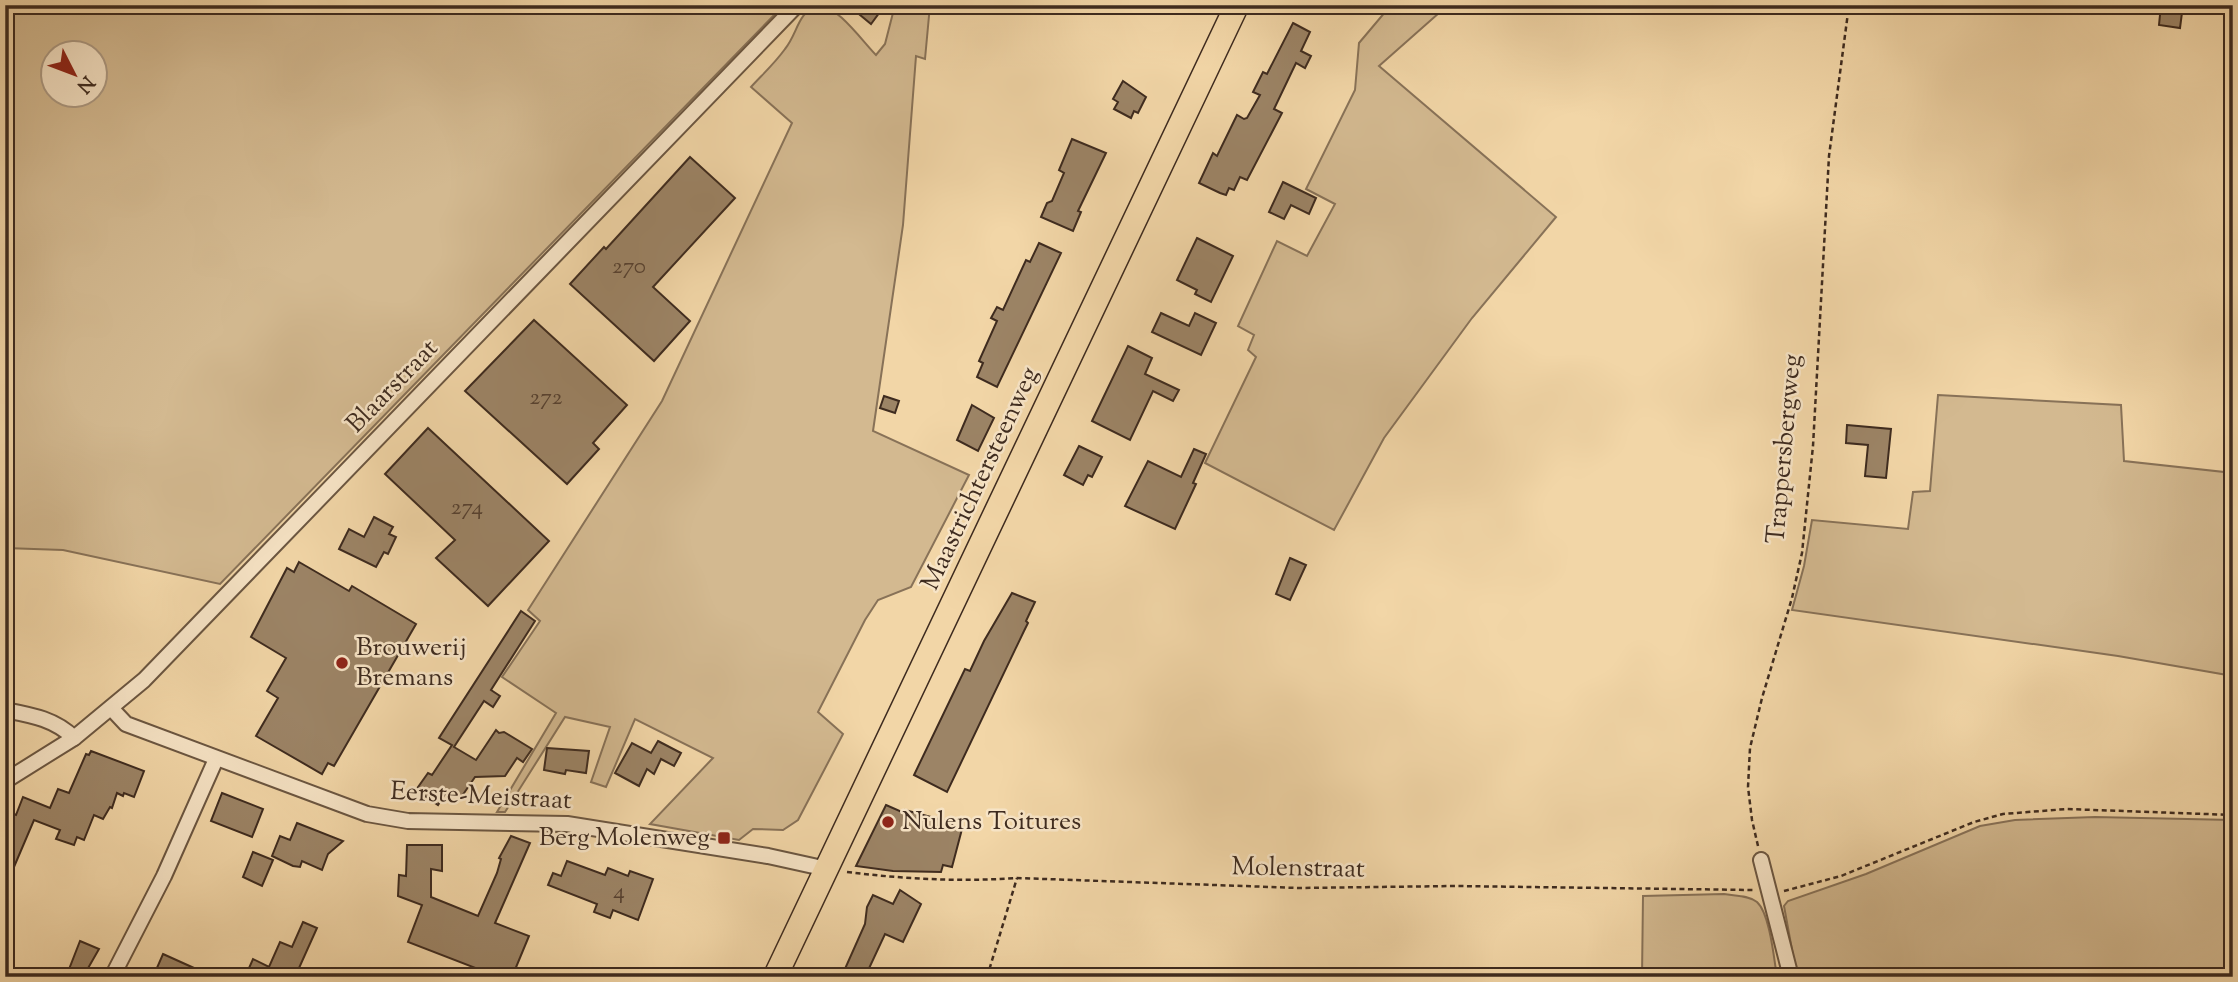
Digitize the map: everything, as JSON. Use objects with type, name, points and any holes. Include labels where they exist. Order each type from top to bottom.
[{"type":"main road","name":"Maastrichtersteenweg","points":[[775,977],[1237,5]]},
{"type":"street","name":"Blaarstraat","points":[[5,781],[74,738],[154,670],[794,6]]},
{"type":"street","name":"Eerste-Meistraat","points":[[111,708],[126,724],[367,814],[408,821],[567,824],[768,856],[827,869]]},
{"type":"street","points":[[5,710],[42,717],[74,738]]},
{"type":"street","points":[[112,977],[164,876],[216,759]]},
{"type":"street","points":[[1761,860],[1791,977]]},
{"type":"path","name":"Trappersbergweg","points":[[1761,860],[1749,798],[1749,748],[1792,598],[1802,553],[1813,446],[1829,156],[1849,5]]},
{"type":"path","name":"Molenstraat","points":[[827,869],[902,879],[980,881],[1017,878],[1299,888],[1455,886],[1770,892],[1841,876],[1974,822],[2003,814],[2067,809],[2233,814]]},
{"type":"path","points":[[987,977],[1017,878]]},
{"type":"shaded area","points":[[5,5],[780,5],[781,8],[220,584],[63,550],[5,548]]},
{"type":"shaded area","points":[[818,5],[841,17],[876,55],[885,44],[895,5],[930,5],[925,59],[916,56],[903,225],[873,431],[969,475],[911,587],[878,600],[818,712],[843,734],[798,820],[783,830],[753,829],[739,840],[650,824],[713,758],[635,719],[606,787],[591,782],[610,727],[565,717],[505,812],[497,812],[556,713],[502,677],[540,621],[528,610],[662,401],[792,123],[751,87],[785,49],[806,13]]},
{"type":"shaded area","points":[[1391,5],[1448,5],[1379,66],[1556,217],[1472,318],[1384,438],[1334,530],[1205,463],[1256,357],[1248,350],[1254,335],[1238,326],[1277,241],[1307,256],[1335,204],[1306,189],[1355,90],[1359,43]]},
{"type":"shaded area","points":[[1938,395],[2121,405],[2124,461],[2233,473],[2233,676],[2118,656],[1792,610],[1804,566],[1812,520],[1908,529],[1913,492],[1930,491]]},
{"type":"shaded area","points":[[2095,817],[2233,820],[2233,977],[1797,977],[1784,906],[1788,901],[1866,874],[1980,826],[2015,820]]},
{"type":"shaded area","points":[[1724,894],[1749,898],[1761,908],[1771,937],[1777,977],[1642,977],[1643,896]]},
{"type":"building","points":[[848,5],[885,5],[871,24]]},
{"type":"building","points":[[2161,5],[2183,5],[2180,28],[2159,25]]},
{"type":"building","points":[[1293,23],[1310,32],[1301,51],[1311,56],[1305,68],[1296,63],[1274,109],[1282,113],[1247,180],[1240,177],[1234,190],[1229,188],[1226,195],[1199,183],[1213,153],[1217,156],[1237,115],[1247,118],[1260,95],[1253,92],[1263,72],[1267,74]]},
{"type":"building","points":[[1123,81],[1146,97],[1138,113],[1134,111],[1131,118],[1114,109],[1118,102],[1113,99]]},
{"type":"building","points":[[1072,139],[1106,153],[1078,211],[1081,212],[1073,231],[1041,217],[1047,203],[1052,201],[1064,173],[1059,170]]},
{"type":"building","points":[[690,157],[735,198],[653,287],[690,321],[654,361],[570,284],[604,247],[606,249]]},
{"type":"building","points":[[1283,182],[1316,198],[1309,214],[1291,205],[1284,219],[1269,212]]},
{"type":"building","points":[[1197,238],[1233,256],[1211,302],[1195,294],[1197,290],[1177,280]]},
{"type":"building","points":[[1039,243],[1061,253],[997,387],[977,377],[983,363],[979,361],[997,321],[991,318],[997,307],[1003,310],[1026,260],[1030,262]]},
{"type":"building","points":[[1161,313],[1189,326],[1195,313],[1216,323],[1201,355],[1152,332]]},
{"type":"building","points":[[534,320],[627,405],[593,443],[599,449],[567,484],[465,391]]},
{"type":"building","points":[[1128,346],[1152,358],[1145,374],[1179,390],[1173,401],[1153,391],[1130,440],[1092,421]]},
{"type":"building","points":[[884,396],[899,401],[895,413],[880,408]]},
{"type":"building","points":[[972,405],[994,418],[978,451],[957,440]]},
{"type":"building","points":[[1847,425],[1891,429],[1886,478],[1865,476],[1868,445],[1846,443]]},
{"type":"building","points":[[428,428],[549,541],[488,606],[436,558],[455,540],[385,474]]},
{"type":"building","points":[[1079,446],[1102,457],[1092,477],[1088,475],[1083,485],[1064,475]]},
{"type":"building","points":[[1194,449],[1206,454],[1193,483],[1196,484],[1175,529],[1125,506],[1148,461],[1181,477]]},
{"type":"building","points":[[374,517],[393,527],[389,534],[396,537],[388,554],[384,552],[376,567],[339,549],[349,529],[364,537]]},
{"type":"building","points":[[1290,558],[1306,565],[1290,600],[1276,594]]},
{"type":"building","name":"Brouwerij Bremans","points":[[299,562],[349,591],[352,586],[416,624],[334,766],[328,763],[322,774],[256,736],[278,698],[267,691],[286,658],[251,637],[287,568],[294,572]]},
{"type":"building","points":[[1012,593],[1035,602],[1026,621],[1028,623],[947,792],[914,775],[965,669],[970,671]]},
{"type":"building","points":[[521,611],[535,621],[491,690],[500,696],[493,707],[484,701],[454,747],[476,760],[496,730],[532,749],[523,762],[517,758],[505,776],[475,777],[460,799],[447,791],[438,805],[416,790],[428,773],[432,775],[452,745],[439,738]]},
{"type":"building","points":[[658,741],[681,753],[674,766],[661,759],[654,774],[647,769],[639,786],[615,773],[632,743],[651,753]]},
{"type":"building","points":[[547,748],[589,751],[586,773],[566,770],[565,774],[544,770]]},
{"type":"building","points":[[91,751],[144,771],[134,797],[117,793],[112,808],[110,807],[103,819],[94,815],[84,840],[77,837],[74,845],[56,839],[60,830],[34,820],[5,888],[5,810],[16,815],[23,797],[50,808],[58,789],[69,793],[86,754],[89,755]]},
{"type":"building","points":[[222,793],[263,809],[252,837],[211,821]]},
{"type":"building","points":[[886,805],[904,813],[905,810],[953,823],[952,827],[962,829],[952,867],[943,865],[941,872],[893,871],[856,866]]},
{"type":"building","points":[[297,823],[343,841],[328,854],[322,870],[302,861],[300,867],[293,866],[272,856],[280,836],[290,840]]},
{"type":"building","points":[[511,836],[530,843],[495,923],[529,936],[512,977],[484,977],[486,972],[408,942],[422,905],[398,896],[399,875],[406,876],[407,845],[442,845],[442,871],[431,869],[431,897],[478,916],[497,873],[501,859],[499,858]]},
{"type":"building","points":[[253,852],[273,860],[262,886],[243,877]]},
{"type":"building","points":[[567,861],[605,875],[608,868],[628,876],[630,871],[653,879],[638,920],[613,910],[610,918],[594,912],[597,904],[548,885],[553,873],[561,876]]},
{"type":"building","points":[[900,890],[921,904],[903,942],[885,934],[865,977],[856,977],[844,971],[865,924],[867,907],[873,895],[893,904]]},
{"type":"building","points":[[303,922],[317,928],[295,977],[245,977],[253,959],[269,967],[280,942],[292,947]]},
{"type":"building","points":[[80,941],[99,949],[83,977],[66,977]]},
{"type":"building","points":[[163,954],[214,977],[153,977]]},
{"type":"place","name":"Brouwerij Bremans","points":[[342,663]]},
{"type":"place","name":"Nulens Toitures","points":[[888,822]]},
{"type":"place","name":"Berg Molenweg","points":[[724,838]]}]
